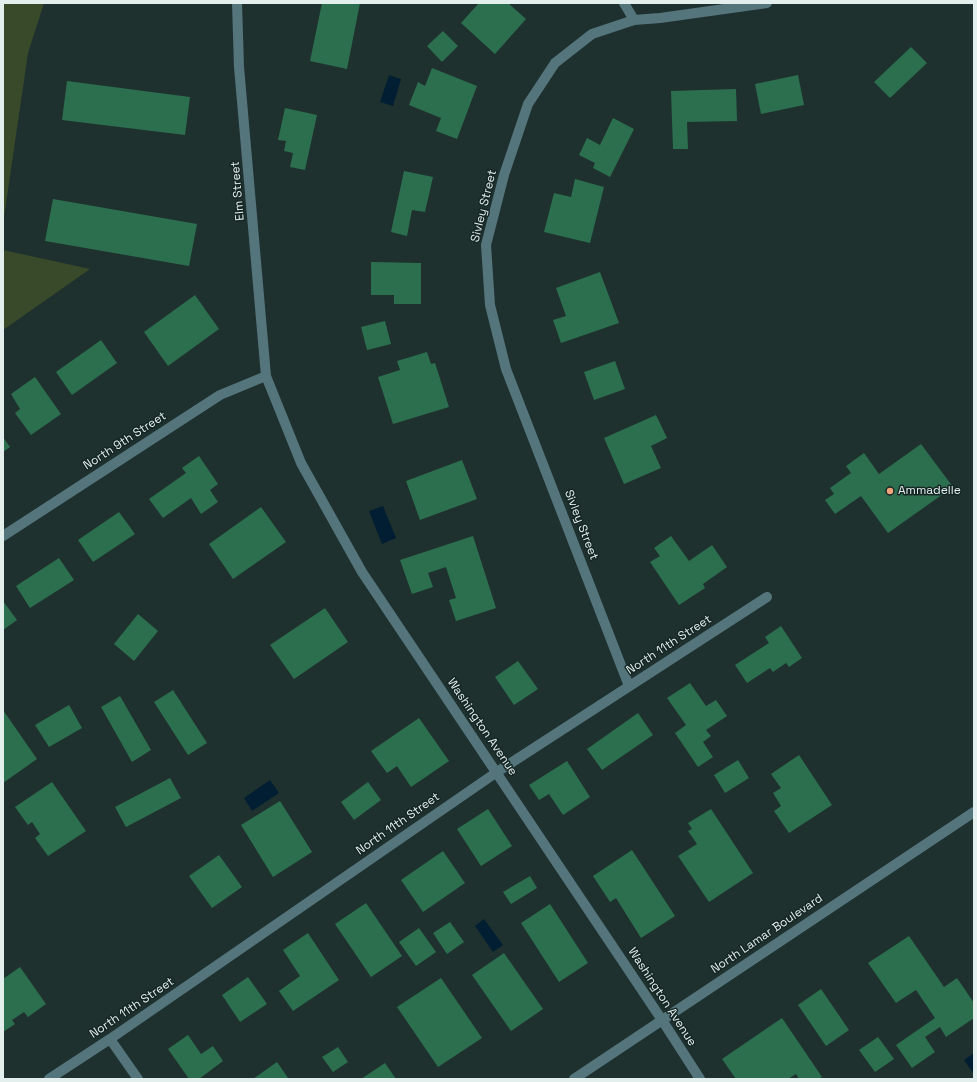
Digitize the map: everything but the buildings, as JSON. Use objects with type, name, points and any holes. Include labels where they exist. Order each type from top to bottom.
[{"type":"street","name":"Elm Street","points":[[237,3],[239,67],[266,376]]},
{"type":"street","points":[[624,3],[634,20]]},
{"type":"street","name":"Sivley Street","points":[[629,686],[506,369],[490,305],[486,245],[504,175],[528,104],[555,63],[592,34],[634,20],[660,18],[767,3]]},
{"type":"street","name":"North 9th Street","points":[[3,536],[220,395],[266,376]]},
{"type":"street","name":"Washington Avenue","points":[[266,376],[301,462],[358,565],[700,1079]]},
{"type":"street","name":"North 11th Street","points":[[49,1079],[110,1039],[497,772],[767,597]]},
{"type":"street","name":"North Lamar Boulevard","points":[[574,1079],[974,812]]},
{"type":"street","points":[[110,1039],[138,1079]]},
{"type":"green space","points":[[3,3],[44,3],[28,53],[3,224]]},
{"type":"green space","points":[[3,250],[90,269],[3,330]]},
{"type":"water","points":[[389,75],[401,79],[393,106],[380,102]]},
{"type":"water","points":[[383,506],[396,538],[382,544],[369,511]]},
{"type":"water","points":[[270,780],[279,793],[252,811],[244,798]]},
{"type":"water","points":[[484,919],[503,945],[493,952],[475,926]]},
{"type":"water","points":[[974,1053],[974,1074],[964,1060]]},
{"type":"place","name":"Ammadelle","points":[[890,491]]}]
